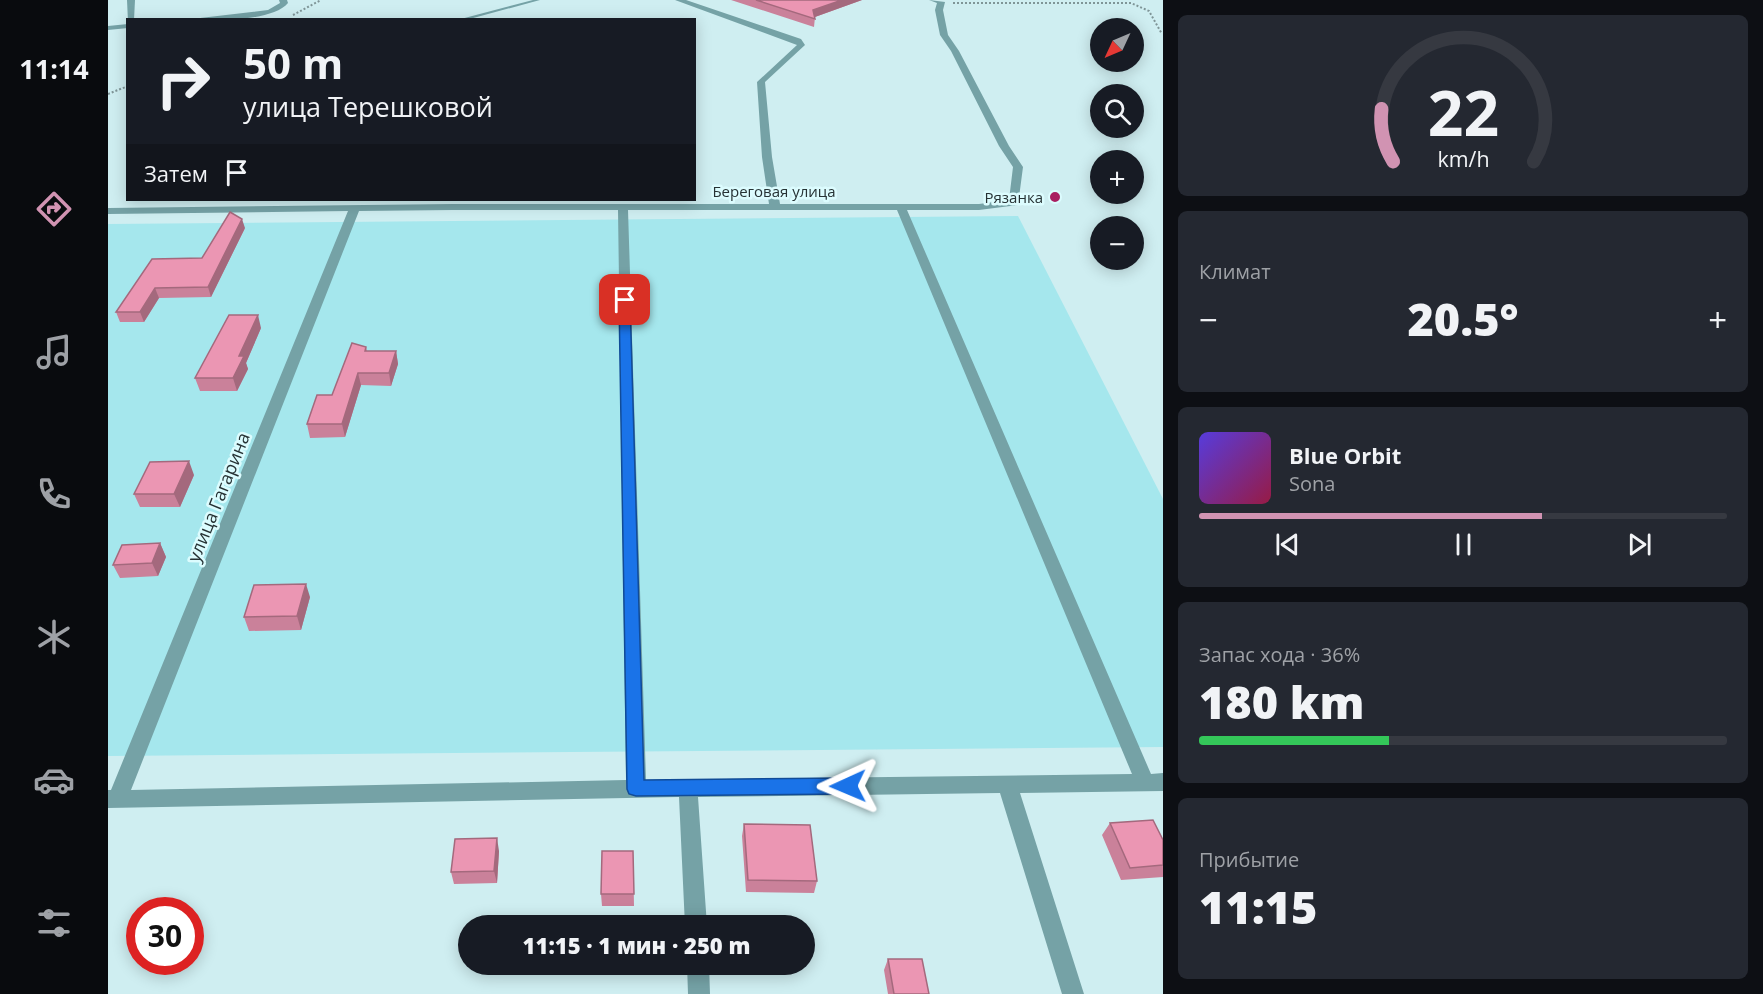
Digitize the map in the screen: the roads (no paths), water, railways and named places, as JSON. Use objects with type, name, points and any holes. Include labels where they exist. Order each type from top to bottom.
[{"type":"street","points":[[130,18],[131,0]]},
{"type":"street","points":[[206,18],[269,12],[278,9],[284,3],[283,0]]},
{"type":"street","points":[[679,0],[798,41],[801,45],[785,62],[769,72],[761,82],[767,157],[775,206]]},
{"type":"street","name":"Береговая улица","points":[[108,211],[355,208],[453,203],[622,207],[979,207],[1014,203],[1017,167],[945,35],[937,1]]},
{"type":"street","points":[[108,27],[126,26]]},
{"type":"street","points":[[112,799],[1154,782],[900,206]]},
{"type":"street","points":[[622,207],[636,789]]},
{"type":"street","name":"улица Гагарина","points":[[112,799],[355,208]]},
{"type":"street","points":[[1007,784],[1073,994]]},
{"type":"street","points":[[688,788],[695,915]]},
{"type":"street","points":[[698,975],[699,994]]},
{"type":"lane","points":[[467,18],[538,0]]},
{"type":"lane","points":[[237,15],[244,18]]},
{"type":"place","name":"Рязанка","points":[[1055,197]]}]
